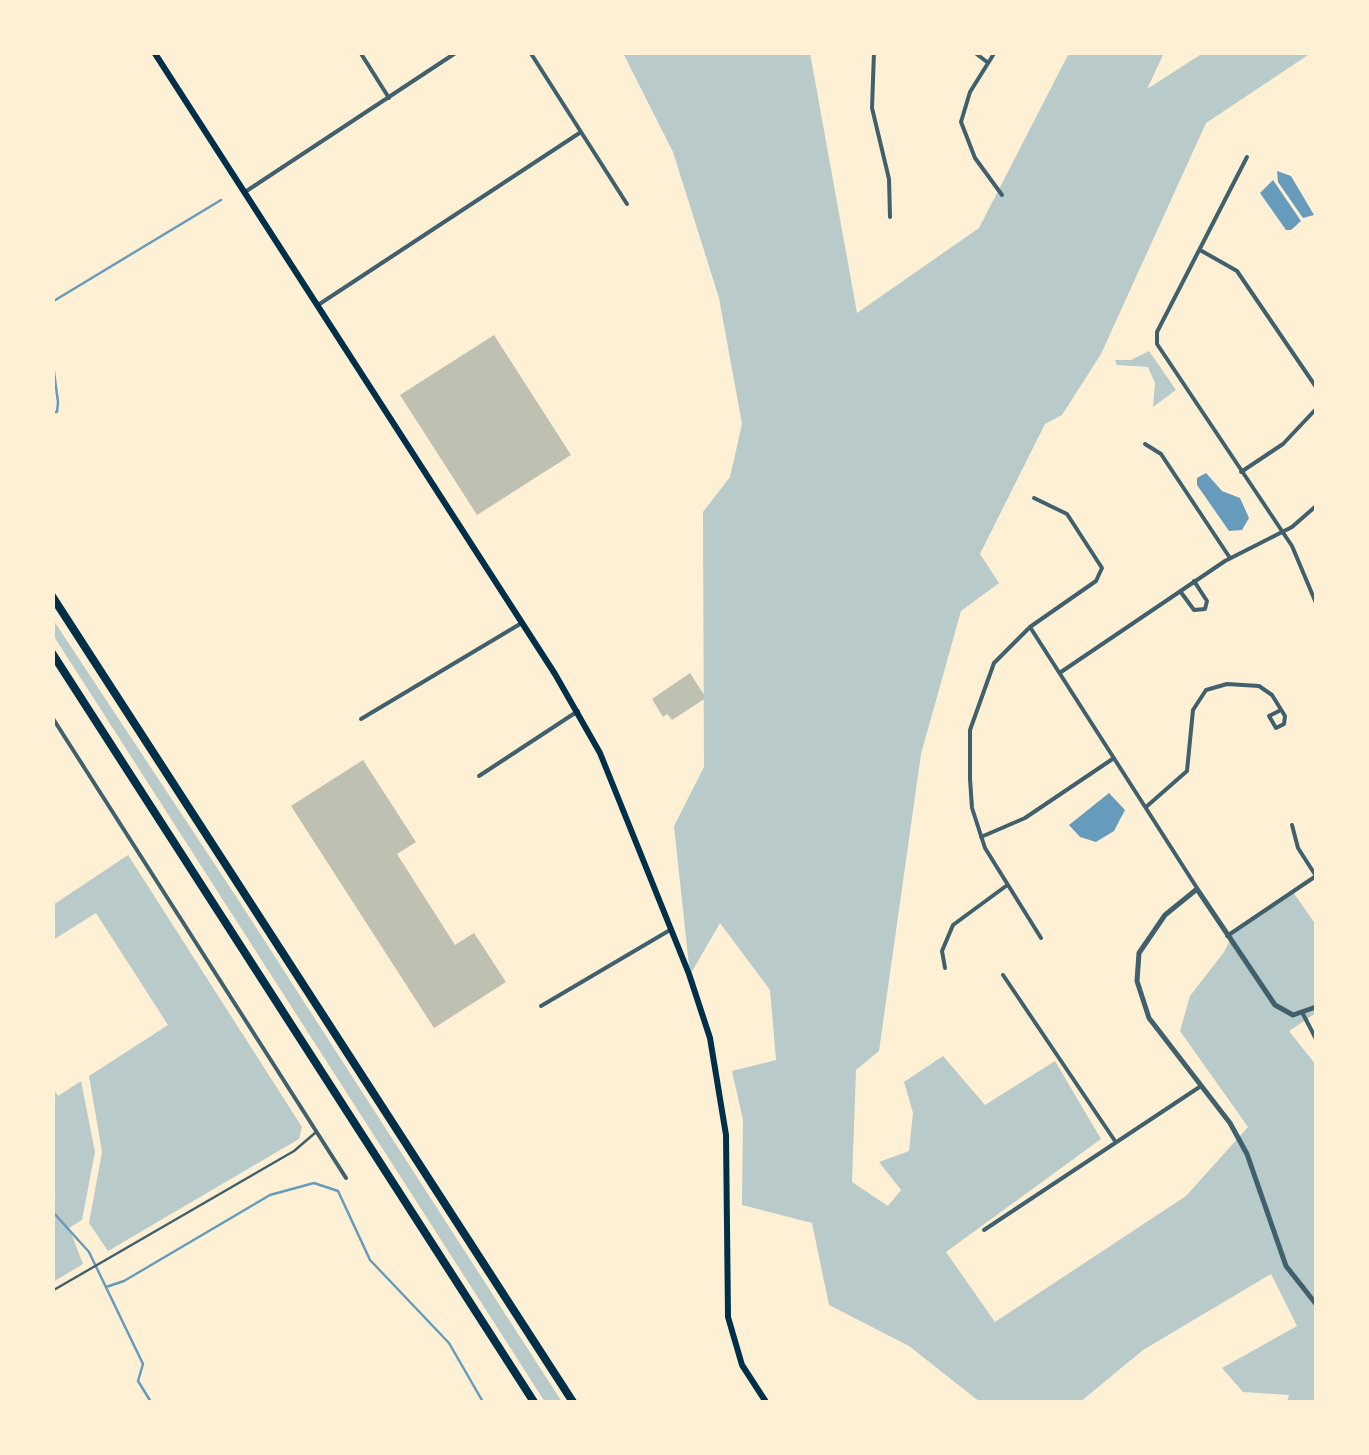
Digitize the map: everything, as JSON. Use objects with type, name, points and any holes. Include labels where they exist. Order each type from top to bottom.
[{"type":"highway","points":[[52,596],[572,1402]]},
{"type":"highway","points":[[52,653],[534,1402]]},
{"type":"main road","points":[[154,52],[578,712],[610,777],[702,1009],[721,1088],[728,1317],[742,1365],[766,1402]]},
{"type":"street","points":[[360,52],[389,98]]},
{"type":"street","points":[[246,192],[457,52]]},
{"type":"street","points":[[530,52],[626,204]]},
{"type":"street","points":[[882,52],[875,54],[872,108],[889,179],[890,217]]},
{"type":"street","points":[[974,52],[987,62]]},
{"type":"street","points":[[995,52],[964,106],[967,142],[1002,194]]},
{"type":"street","points":[[318,305],[580,132]]},
{"type":"street","points":[[1246,157],[1158,332],[1157,344],[1283,532],[1316,603]]},
{"type":"street","points":[[1200,250],[1237,271],[1316,387]]},
{"type":"street","points":[[1241,472],[1283,444],[1316,410]]},
{"type":"street","points":[[1145,444],[1161,454],[1230,558]]},
{"type":"street","points":[[1034,498],[1067,514],[1102,568],[1096,582],[1030,627],[994,663],[970,730],[972,808],[981,837],[1006,886],[1041,938]]},
{"type":"street","points":[[1061,672],[1230,558],[1283,532],[1316,506]]},
{"type":"street","points":[[1180,591],[1194,610],[1202,611],[1207,601],[1194,581]]},
{"type":"street","points":[[361,719],[522,623]]},
{"type":"street","points":[[1030,627],[1268,996],[1289,1014],[1304,1014],[1316,1007]]},
{"type":"street","points":[[1146,807],[1187,772],[1192,714],[1203,692],[1224,685],[1256,686],[1272,694],[1279,711]]},
{"type":"street","points":[[478,776],[578,712]]},
{"type":"street","points":[[52,717],[346,1178]]},
{"type":"street","points":[[981,837],[1026,818],[1114,758]]},
{"type":"street","points":[[1228,936],[1316,876],[1298,848],[1292,825]]},
{"type":"street","points":[[945,968],[942,951],[954,924],[1006,886]]},
{"type":"street","points":[[1197,889],[1171,908],[1150,933],[1137,962],[1142,1004],[1163,1041],[1202,1084],[1247,1154],[1286,1266],[1316,1304]]},
{"type":"street","points":[[541,1006],[670,930]]},
{"type":"street","points":[[1003,975],[1116,1142]]},
{"type":"street","points":[[1304,1014],[1316,1039]]},
{"type":"street","points":[[984,1230],[1202,1084]]},
{"type":"lane","points":[[52,1291],[294,1151],[315,1131]]},
{"type":"shaded area","points":[[623,53],[810,53],[857,313],[979,228],[1069,53],[1164,53],[1147,89],[1203,53],[1311,53],[1206,123],[1101,354],[1062,415],[1045,424],[980,554],[999,583],[961,611],[921,754],[879,1051],[856,1070],[852,1182],[888,1206],[901,1190],[879,1162],[909,1151],[913,1113],[904,1082],[943,1056],[985,1105],[1055,1061],[1101,1139],[946,1252],[995,1322],[1186,1196],[1248,1127],[1180,1031],[1190,996],[1224,952],[1230,940],[1227,936],[1293,892],[1316,925],[1316,1013],[1289,1031],[1316,1065],[1316,1402],[1287,1402],[1289,1395],[1243,1392],[1222,1368],[1297,1326],[1271,1274],[1143,1350],[1080,1402],[980,1402],[909,1346],[829,1305],[812,1223],[742,1205],[743,1120],[732,1071],[776,1060],[770,990],[720,923],[690,975],[674,826],[704,767],[703,512],[730,477],[742,424],[719,298],[673,152]]},
{"type":"shaded area","points":[[1149,351],[1176,390],[1153,407],[1155,383],[1148,367],[1117,365],[1115,360],[1131,360]]},
{"type":"shaded area","points":[[52,618],[562,1402],[545,1402],[53,635]]},
{"type":"shaded area","points":[[128,855],[302,1127],[299,1139],[108,1251],[89,1223],[102,1152],[89,1076],[168,1025],[96,913],[53,940],[53,905]]},
{"type":"shaded area","points":[[81,1081],[95,1152],[82,1220],[69,1228],[83,1264],[53,1282],[53,1088],[58,1096]]},
{"type":"water","points":[[1277,171],[1291,176],[1314,215],[1303,218],[1278,182]]},
{"type":"water","points":[[1273,180],[1301,221],[1291,230],[1286,230],[1260,193]]},
{"type":"water","points":[[1206,473],[1222,491],[1240,498],[1249,518],[1242,530],[1229,531],[1197,485],[1197,478]]},
{"type":"water","points":[[1109,793],[1125,810],[1114,831],[1096,842],[1080,837],[1069,825]]},
{"type":"building","points":[[494,335],[571,455],[477,515],[400,395]]},
{"type":"building","points":[[690,673],[706,698],[672,720],[667,714],[663,717],[652,699]]},
{"type":"building","points":[[363,760],[416,842],[397,854],[455,945],[474,933],[506,982],[434,1028],[291,806]]},
{"type":"waterway","points":[[52,302],[221,200]]},
{"type":"waterway","points":[[52,357],[58,402],[57,412],[52,412]]},
{"type":"waterway","points":[[106,1287],[124,1281],[270,1195],[314,1183],[338,1191],[370,1260],[449,1343],[483,1402]]},
{"type":"waterway","points":[[52,1211],[89,1252],[143,1364],[138,1381],[151,1402]]}]
